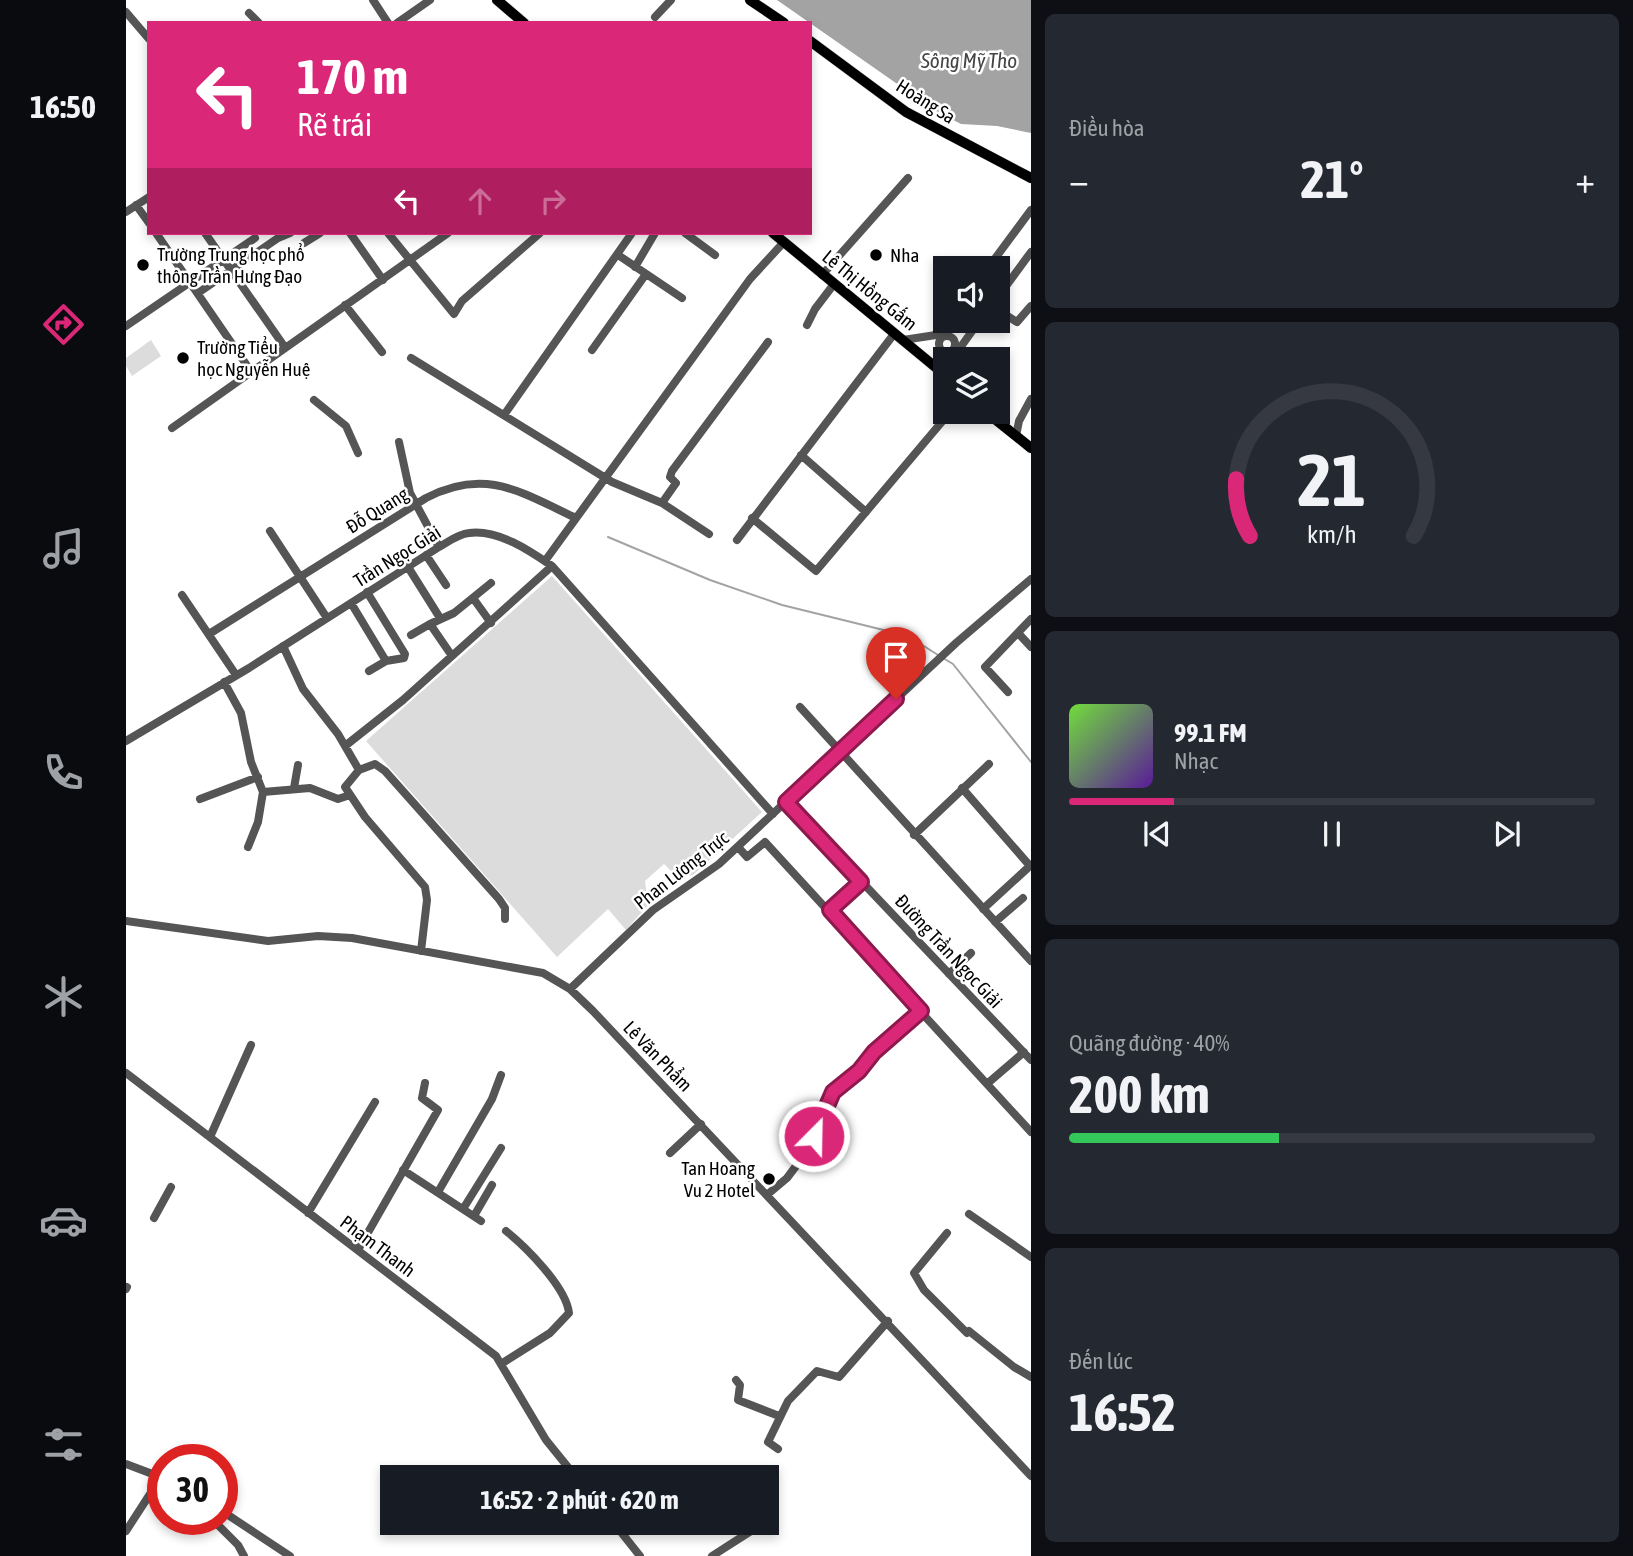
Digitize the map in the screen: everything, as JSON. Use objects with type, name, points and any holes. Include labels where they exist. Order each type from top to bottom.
[{"type":"main road","points":[[497,0],[522,21]]},
{"type":"main road","points":[[750,0],[781,21]]},
{"type":"main road","name":"Hoàng Sa","points":[[812,42],[906,112],[1031,178]]},
{"type":"main road","name":"Lê Thị Hồng Gấm","points":[[775,235],[932,364]]},
{"type":"main road","points":[[1001,424],[1031,448]]},
{"type":"street","points":[[373,0],[387,21]]},
{"type":"street","points":[[400,21],[430,0]]},
{"type":"street","points":[[655,17],[671,0]]},
{"type":"street","points":[[126,12],[147,36]]},
{"type":"street","points":[[249,13],[257,21]]},
{"type":"street","points":[[822,275],[908,178]]},
{"type":"street","points":[[126,212],[147,198]]},
{"type":"street","points":[[136,205],[147,220]]},
{"type":"street","points":[[997,256],[1031,210]]},
{"type":"street","points":[[157,235],[250,370]]},
{"type":"street","points":[[206,235],[284,346]]},
{"type":"street","points":[[198,293],[287,235]]},
{"type":"street","points":[[304,243],[317,235]]},
{"type":"street","points":[[351,235],[383,280]]},
{"type":"street","points":[[390,235],[453,314],[462,301],[538,235]]},
{"type":"street","points":[[172,428],[250,370],[445,235]]},
{"type":"street","points":[[504,415],[631,235]]},
{"type":"street","points":[[635,267],[654,235]]},
{"type":"street","points":[[688,235],[715,255]]},
{"type":"street","points":[[126,326],[192,283],[256,236]]},
{"type":"street","points":[[345,746],[491,622],[549,564],[576,518],[605,477],[750,279],[784,242]]},
{"type":"street","points":[[1010,281],[1031,252]]},
{"type":"street","points":[[618,255],[682,298]]},
{"type":"street","points":[[592,350],[646,274]]},
{"type":"street","points":[[807,326],[815,309],[834,284]]},
{"type":"street","points":[[345,305],[382,352]]},
{"type":"street","points":[[1010,318],[1017,322],[1031,306]]},
{"type":"street","points":[[946,345],[947,333]]},
{"type":"street","points":[[932,364],[951,338],[950,333]]},
{"type":"street","points":[[737,540],[898,337],[929,337],[946,345],[967,338],[971,333]]},
{"type":"street","points":[[946,345],[951,338]]},
{"type":"street","points":[[951,338],[967,338]]},
{"type":"street","points":[[662,503],[676,483],[670,477],[672,471],[768,342]]},
{"type":"street","points":[[411,358],[628,491],[662,503],[709,534]]},
{"type":"street","points":[[1016,436],[1019,421],[1031,399]]},
{"type":"street","points":[[314,400],[346,426],[358,453]]},
{"type":"street","points":[[752,518],[816,570],[940,424]]},
{"type":"street","points":[[399,442],[415,505],[439,547]]},
{"type":"street","points":[[802,455],[866,512]]},
{"type":"street","name":"Đỗ Quang","points":[[209,634],[415,505],[451,487],[487,482],[515,491],[576,518]]},
{"type":"street","points":[[270,531],[327,618]]},
{"type":"street","name":"Trần Ngọc Giải","points":[[126,741],[439,547],[460,536],[479,533],[507,541],[549,564],[773,814]]},
{"type":"street","points":[[426,555],[446,585]]},
{"type":"street","points":[[408,567],[440,618]]},
{"type":"street","name":"Phan Lương Trực","points":[[570,989],[641,920],[667,899],[706,875],[738,847],[956,643],[1031,579]]},
{"type":"street","points":[[411,635],[450,615],[491,583]]},
{"type":"street","points":[[367,592],[405,654],[398,660],[386,661],[369,671]]},
{"type":"street","points":[[181,595],[236,675]]},
{"type":"street","points":[[473,598],[491,622]]},
{"type":"street","points":[[351,603],[386,661]]},
{"type":"street","points":[[1008,692],[985,667],[1031,619]]},
{"type":"street","points":[[430,624],[452,656]]},
{"type":"street","points":[[1018,633],[1031,647]]},
{"type":"street","points":[[283,646],[303,689],[345,746],[359,770]]},
{"type":"street","points":[[225,682],[241,713],[249,757],[263,792],[258,822],[248,847]]},
{"type":"street","points":[[800,707],[1031,961]]},
{"type":"street","points":[[421,951],[427,900],[425,887],[344,786],[359,770],[375,764],[385,771],[499,899],[505,908],[505,919]]},
{"type":"street","points":[[914,835],[989,764]]},
{"type":"street","points":[[294,788],[298,765]]},
{"type":"street","points":[[200,799],[258,778]]},
{"type":"street","points":[[263,792],[310,788],[338,799],[350,795]]},
{"type":"street","points":[[962,788],[1030,865],[983,909]]},
{"type":"street","name":"Đường Trần Ngọc Giải","points":[[786,802],[1031,1060]]},
{"type":"street","points":[[738,847],[747,857],[765,842],[1031,1132]]},
{"type":"street","points":[[830,910],[861,882]]},
{"type":"street","points":[[995,922],[1023,898]]},
{"type":"street","name":"Lê Văn Phẩm","points":[[126,920],[268,941],[318,936],[345,938],[542,973],[570,989],[768,1194],[1031,1476]]},
{"type":"street","points":[[949,974],[971,953]]},
{"type":"street","points":[[768,1194],[787,1178],[805,1154],[833,1092],[859,1071],[874,1052],[921,1011]]},
{"type":"street","points":[[210,1137],[251,1045]]},
{"type":"street","points":[[990,1099],[990,1085],[1024,1052]]},
{"type":"street","name":"Phạm Thanh","points":[[126,1073],[496,1356],[546,1440],[566,1465]]},
{"type":"street","points":[[438,1192],[490,1103],[501,1075]]},
{"type":"street","points":[[358,1250],[438,1110],[422,1098],[425,1083]]},
{"type":"street","points":[[308,1213],[375,1102]]},
{"type":"street","points":[[670,1153],[701,1124]]},
{"type":"street","points":[[463,1209],[501,1148]]},
{"type":"street","points":[[403,1170],[477,1219],[492,1185]]},
{"type":"street","points":[[154,1218],[171,1187]]},
{"type":"street","points":[[969,1214],[1031,1257]]},
{"type":"street","points":[[501,1364],[550,1333],[569,1313],[562,1292],[538,1265],[537,1258],[506,1231]]},
{"type":"street","points":[[947,1233],[914,1273],[924,1290],[968,1332],[1031,1377]]},
{"type":"street","points":[[778,1449],[768,1442],[779,1416],[813,1373],[822,1371],[839,1377],[888,1321]]},
{"type":"street","points":[[736,1380],[740,1385],[738,1400],[779,1416]]},
{"type":"street","points":[[126,1464],[147,1472]]},
{"type":"street","points":[[126,1531],[147,1500]]},
{"type":"street","points":[[238,1522],[290,1556]]},
{"type":"street","points":[[228,1535],[244,1556]]},
{"type":"street","points":[[623,1535],[640,1556]]},
{"type":"street","points":[[712,1556],[745,1535]]},
{"type":"shaded area","points":[[151,340],[161,356],[132,376],[126,366],[126,358]]},
{"type":"shaded area","points":[[552,576],[762,812],[693,875],[678,878],[664,864],[645,881],[648,905],[626,930],[608,909],[557,957],[366,741]]},
{"type":"water","name":"Sông Mỹ Tho","points":[[777,0],[1031,0],[1031,133],[997,126],[961,124],[936,111],[812,24],[812,21],[807,21]]},
{"type":"waterway","points":[[608,537],[710,580],[782,605],[908,636],[938,655]]},
{"type":"waterway","points":[[943,658],[953,664],[1031,762]]},
{"type":"place","name":"Nha","points":[[876,255]]},
{"type":"place","name":"Trường Trung học phổ thông Trần Hưng Đạo","points":[[143,265]]},
{"type":"place","name":"Trường Tiểu học Nguyễn Huệ","points":[[183,358]]},
{"type":"place","name":"Tan Hoang Vu 2 Hotel","points":[[769,1179]]},
{"type":"route","points":[[814,1136],[833,1092],[859,1071],[874,1052],[921,1011],[830,910],[861,882],[786,802],[896,699]]}]
